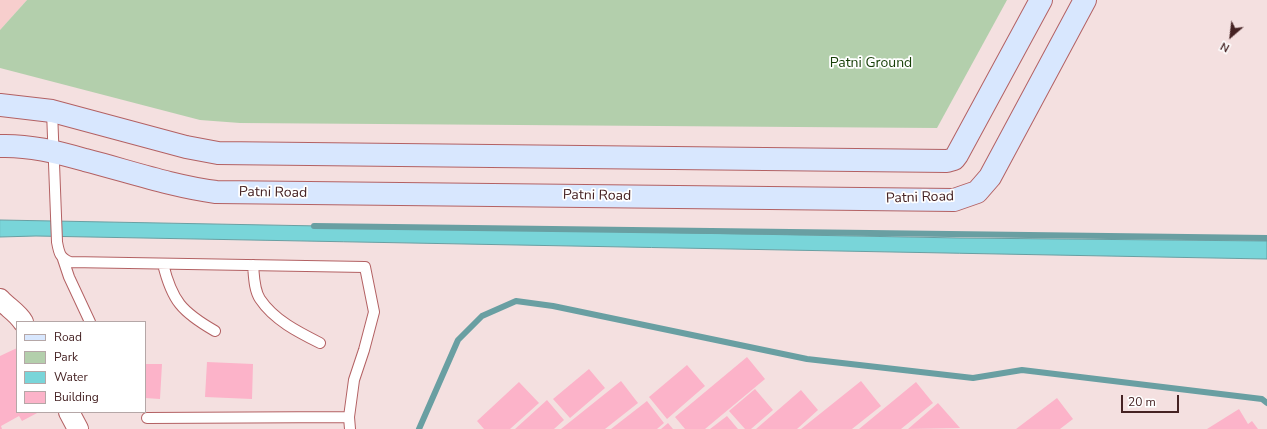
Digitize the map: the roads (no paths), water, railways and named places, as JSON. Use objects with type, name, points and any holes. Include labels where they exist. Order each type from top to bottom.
[{"type":"main road","points":[[0,105],[52,112],[186,147],[218,153],[947,161],[954,159],[957,154],[1041,0]]},
{"type":"main road","name":"Patni Road","points":[[0,146],[17,145],[54,152],[176,184],[216,192],[954,200],[977,192],[990,176],[1085,0]]},
{"type":"street","points":[[70,413],[78,429]]},
{"type":"lane","points":[[52,112],[57,242],[59,254],[63,259],[69,277],[90,321]]},
{"type":"lane","points":[[63,259],[70,262],[365,267],[374,312],[354,380],[349,417],[350,429]]},
{"type":"lane","points":[[163,264],[170,290],[177,302],[200,322],[216,331]]},
{"type":"lane","points":[[253,265],[256,287],[260,298],[285,324],[320,343]]},
{"type":"lane","points":[[147,418],[349,417]]},
{"type":"water","points":[[0,220],[960,238],[1267,241],[1267,259],[36,236],[0,237]]},
{"type":"waterway","points":[[314,226],[1267,238]]},
{"type":"waterway","points":[[419,429],[458,340],[482,316],[516,301],[553,306],[807,359],[973,378],[1022,370],[1262,399],[1267,403]]},
{"type":"park label","name":"Patni Ground","points":[[871,64]]}]
